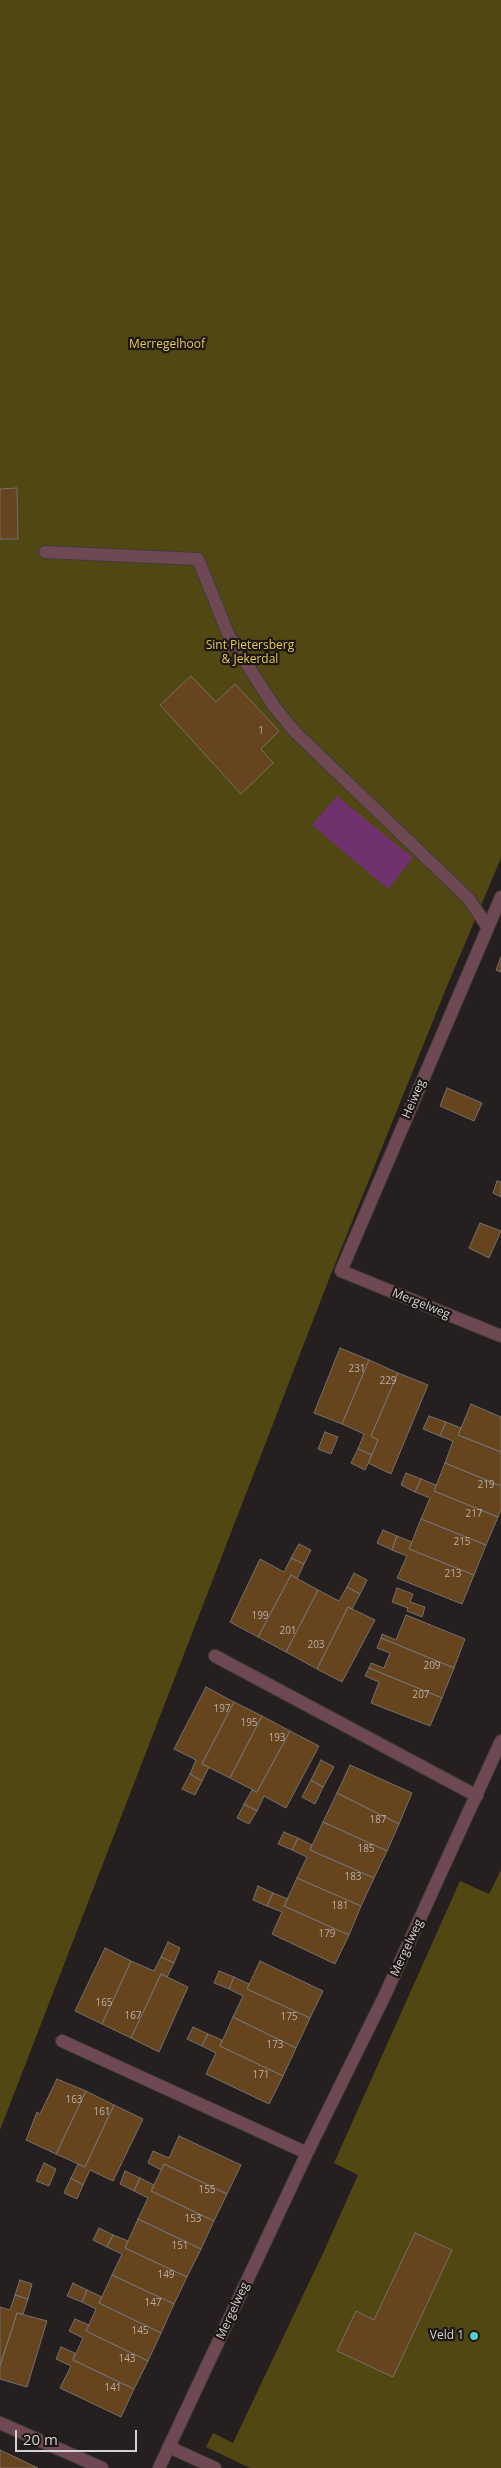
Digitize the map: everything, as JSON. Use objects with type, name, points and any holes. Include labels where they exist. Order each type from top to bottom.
[{"type":"street","points":[[45,552],[198,559],[229,636],[284,719],[295,732],[469,899],[487,926]]},
{"type":"street","name":"Heiweg","points":[[340,1271],[501,896]]},
{"type":"street","name":"Mergelweg","points":[[340,1271],[501,1336]]},
{"type":"street","points":[[215,1656],[477,1796]]},
{"type":"street","name":"Mergelweg","points":[[160,2468],[307,2153],[385,1995],[501,1741]]},
{"type":"street","points":[[62,2041],[307,2153]]},
{"type":"street","points":[[0,2423],[102,2468]]},
{"type":"street","points":[[169,2447],[215,2468]]},
{"type":"green space","name":"Sint Pietersberg & Jekerdal","points":[[0,0],[501,0],[501,858],[445,991],[329,1279],[0,2130]]},
{"type":"green space","points":[[501,1870],[501,2468],[250,2468],[206,2447],[213,2433],[233,2443],[324,2251],[358,2175],[334,2163],[460,1881],[489,1894]]},
{"type":"shaded area","points":[[337,796],[413,858],[388,889],[312,825]]},
{"type":"building","points":[[17,488],[18,539],[0,539],[0,489]]},
{"type":"building","points":[[191,676],[216,702],[235,684],[279,731],[261,749],[273,763],[241,794],[160,705]]},
{"type":"building","points":[[501,957],[501,972],[496,970]]},
{"type":"building","points":[[447,1088],[482,1103],[474,1121],[440,1106]]},
{"type":"building","points":[[497,1181],[501,1182],[501,1197],[493,1193]]},
{"type":"building","points":[[480,1223],[501,1231],[489,1258],[469,1248]]},
{"type":"building","points":[[340,1348],[369,1360],[342,1424],[314,1413]]},
{"type":"building","points":[[369,1360],[398,1373],[371,1436],[378,1440],[372,1455],[358,1449],[364,1434],[342,1424]]},
{"type":"building","points":[[398,1373],[428,1385],[391,1474],[368,1463],[378,1440],[371,1436]]},
{"type":"building","points":[[471,1404],[501,1417],[501,1452],[458,1435]]},
{"type":"building","points":[[429,1416],[446,1422],[440,1436],[423,1429]]},
{"type":"building","points":[[446,1422],[461,1428],[458,1435],[501,1452],[501,1486],[445,1463],[453,1441],[440,1436]]},
{"type":"building","points":[[325,1432],[338,1437],[331,1454],[318,1449]]},
{"type":"building","points":[[358,1449],[372,1455],[365,1470],[351,1463]]},
{"type":"building","points":[[445,1463],[501,1486],[501,1510],[498,1517],[434,1491]]},
{"type":"building","points":[[406,1473],[421,1479],[415,1492],[401,1485]]},
{"type":"building","points":[[421,1479],[436,1485],[434,1491],[498,1517],[486,1545],[421,1519],[430,1498],[415,1492]]},
{"type":"building","points":[[421,1519],[486,1545],[474,1575],[409,1549]]},
{"type":"building","points":[[383,1530],[397,1536],[392,1550],[377,1543]]},
{"type":"building","points":[[397,1536],[412,1542],[409,1549],[474,1575],[462,1604],[397,1578],[407,1556],[392,1550]]},
{"type":"building","points":[[299,1544],[311,1550],[304,1564],[291,1558]]},
{"type":"building","points":[[291,1558],[304,1564],[297,1579],[291,1575],[258,1637],[230,1622],[260,1559],[284,1572]]},
{"type":"building","points":[[354,1573],[367,1580],[360,1594],[347,1587]]},
{"type":"building","points":[[291,1575],[318,1590],[286,1652],[258,1637]]},
{"type":"building","points":[[347,1587],[360,1594],[352,1609],[348,1607],[317,1669],[286,1652],[318,1590],[339,1601]]},
{"type":"building","points":[[397,1588],[413,1594],[410,1602],[425,1607],[422,1617],[407,1611],[408,1608],[392,1602]]},
{"type":"building","points":[[348,1607],[375,1620],[342,1682],[317,1669]]},
{"type":"building","points":[[406,1615],[465,1639],[454,1668],[381,1638],[382,1634],[396,1640]]},
{"type":"building","points":[[381,1638],[454,1668],[442,1698],[369,1668],[371,1663],[384,1668],[390,1653],[377,1648]]},
{"type":"building","points":[[369,1668],[442,1698],[430,1726],[371,1703],[379,1682],[365,1676]]},
{"type":"building","points":[[206,1687],[234,1702],[202,1764],[209,1767],[202,1781],[190,1774],[196,1760],[174,1749]]},
{"type":"building","points":[[234,1702],[262,1716],[230,1778],[202,1764]]},
{"type":"building","points":[[262,1716],[290,1731],[257,1792],[230,1778]]},
{"type":"building","points":[[290,1731],[319,1746],[286,1808],[264,1796],[257,1811],[244,1804],[252,1790],[257,1792]]},
{"type":"building","points":[[321,1760],[334,1767],[323,1787],[311,1780]]},
{"type":"building","points":[[350,1765],[412,1793],[399,1824],[337,1793]]},
{"type":"building","points":[[190,1774],[202,1781],[195,1795],[182,1789]]},
{"type":"building","points":[[311,1780],[323,1787],[315,1804],[302,1797]]},
{"type":"building","points":[[337,1793],[399,1824],[387,1851],[323,1822]]},
{"type":"building","points":[[244,1804],[257,1811],[249,1824],[237,1818]]},
{"type":"building","points":[[323,1822],[387,1851],[374,1878],[310,1850]]},
{"type":"building","points":[[284,1832],[298,1838],[292,1850],[278,1844]]},
{"type":"building","points":[[298,1838],[312,1845],[310,1850],[374,1878],[361,1906],[297,1878],[307,1857],[292,1850]]},
{"type":"building","points":[[297,1878],[361,1906],[349,1935],[284,1906]]},
{"type":"building","points":[[258,1886],[273,1893],[267,1906],[253,1900]]},
{"type":"building","points":[[273,1893],[288,1899],[284,1906],[349,1935],[335,1964],[272,1934],[282,1912],[267,1906]]},
{"type":"building","points":[[168,1942],[180,1948],[174,1963],[161,1957]]},
{"type":"building","points":[[105,1948],[131,1961],[102,2024],[75,2011]]},
{"type":"building","points":[[161,1957],[174,1963],[167,1977],[161,1974],[131,2038],[102,2024],[131,1961],[154,1971]]},
{"type":"building","points":[[260,1961],[323,1991],[310,2018],[247,1989]]},
{"type":"building","points":[[219,1971],[234,1977],[229,1989],[214,1983]]},
{"type":"building","points":[[161,1974],[188,1987],[159,2052],[131,2038]]},
{"type":"building","points":[[234,1977],[249,1984],[247,1989],[310,2018],[296,2048],[233,2017],[243,1996],[229,1989]]},
{"type":"building","points":[[233,2017],[296,2048],[283,2076],[220,2046]]},
{"type":"building","points":[[193,2027],[208,2034],[202,2046],[187,2039]]},
{"type":"building","points":[[208,2034],[222,2040],[220,2046],[283,2076],[269,2104],[206,2074],[216,2053],[202,2046]]},
{"type":"building","points":[[57,2079],[86,2091],[56,2154],[26,2140],[37,2112],[40,2114]]},
{"type":"building","points":[[86,2091],[114,2105],[85,2167],[56,2154]]},
{"type":"building","points":[[114,2105],[143,2119],[113,2181],[90,2170],[83,2185],[71,2178],[78,2164],[85,2167]]},
{"type":"building","points":[[179,2136],[241,2165],[227,2194],[164,2164],[161,2170],[148,2163],[153,2151],[169,2158]]},
{"type":"building","points":[[44,2163],[56,2169],[49,2186],[36,2181]]},
{"type":"building","points":[[164,2164],[227,2194],[214,2221],[151,2191]]},
{"type":"building","points":[[125,2171],[140,2178],[134,2191],[120,2184]]},
{"type":"building","points":[[71,2178],[83,2185],[77,2199],[64,2193]]},
{"type":"building","points":[[140,2178],[154,2185],[151,2191],[214,2221],[201,2249],[138,2219],[148,2198],[134,2191]]},
{"type":"building","points":[[138,2219],[201,2249],[187,2277],[125,2248]]},
{"type":"building","points":[[99,2228],[113,2235],[107,2247],[93,2240]]},
{"type":"building","points":[[415,2233],[452,2250],[393,2377],[337,2351],[356,2311],[374,2320]]},
{"type":"building","points":[[113,2235],[128,2241],[125,2248],[187,2277],[174,2304],[112,2275],[122,2254],[107,2247]]},
{"type":"building","points":[[112,2275],[174,2304],[161,2333],[99,2303]]},
{"type":"building","points":[[20,2280],[32,2284],[28,2299],[15,2295]]},
{"type":"building","points":[[73,2283],[87,2290],[82,2302],[67,2296]]},
{"type":"building","points":[[87,2290],[102,2297],[99,2303],[161,2333],[148,2361],[86,2331],[96,2309],[82,2302]]},
{"type":"building","points":[[15,2295],[28,2299],[23,2314],[17,2313],[0,2366],[0,2307],[10,2310]]},
{"type":"building","points":[[17,2313],[47,2321],[27,2387],[0,2379],[0,2366]]},
{"type":"building","points":[[75,2319],[89,2325],[86,2331],[148,2361],[134,2389],[73,2360],[83,2338],[69,2331]]},
{"type":"building","points":[[61,2347],[75,2353],[73,2360],[134,2389],[121,2417],[60,2388],[71,2366],[56,2359]]},
{"type":"building","points":[[0,2450],[38,2468],[0,2468]]},
{"type":"place","name":"Veld 1","points":[[474,2336]]},
{"type":"park label","name":"Merregelhoof","points":[[167,345]]}]
